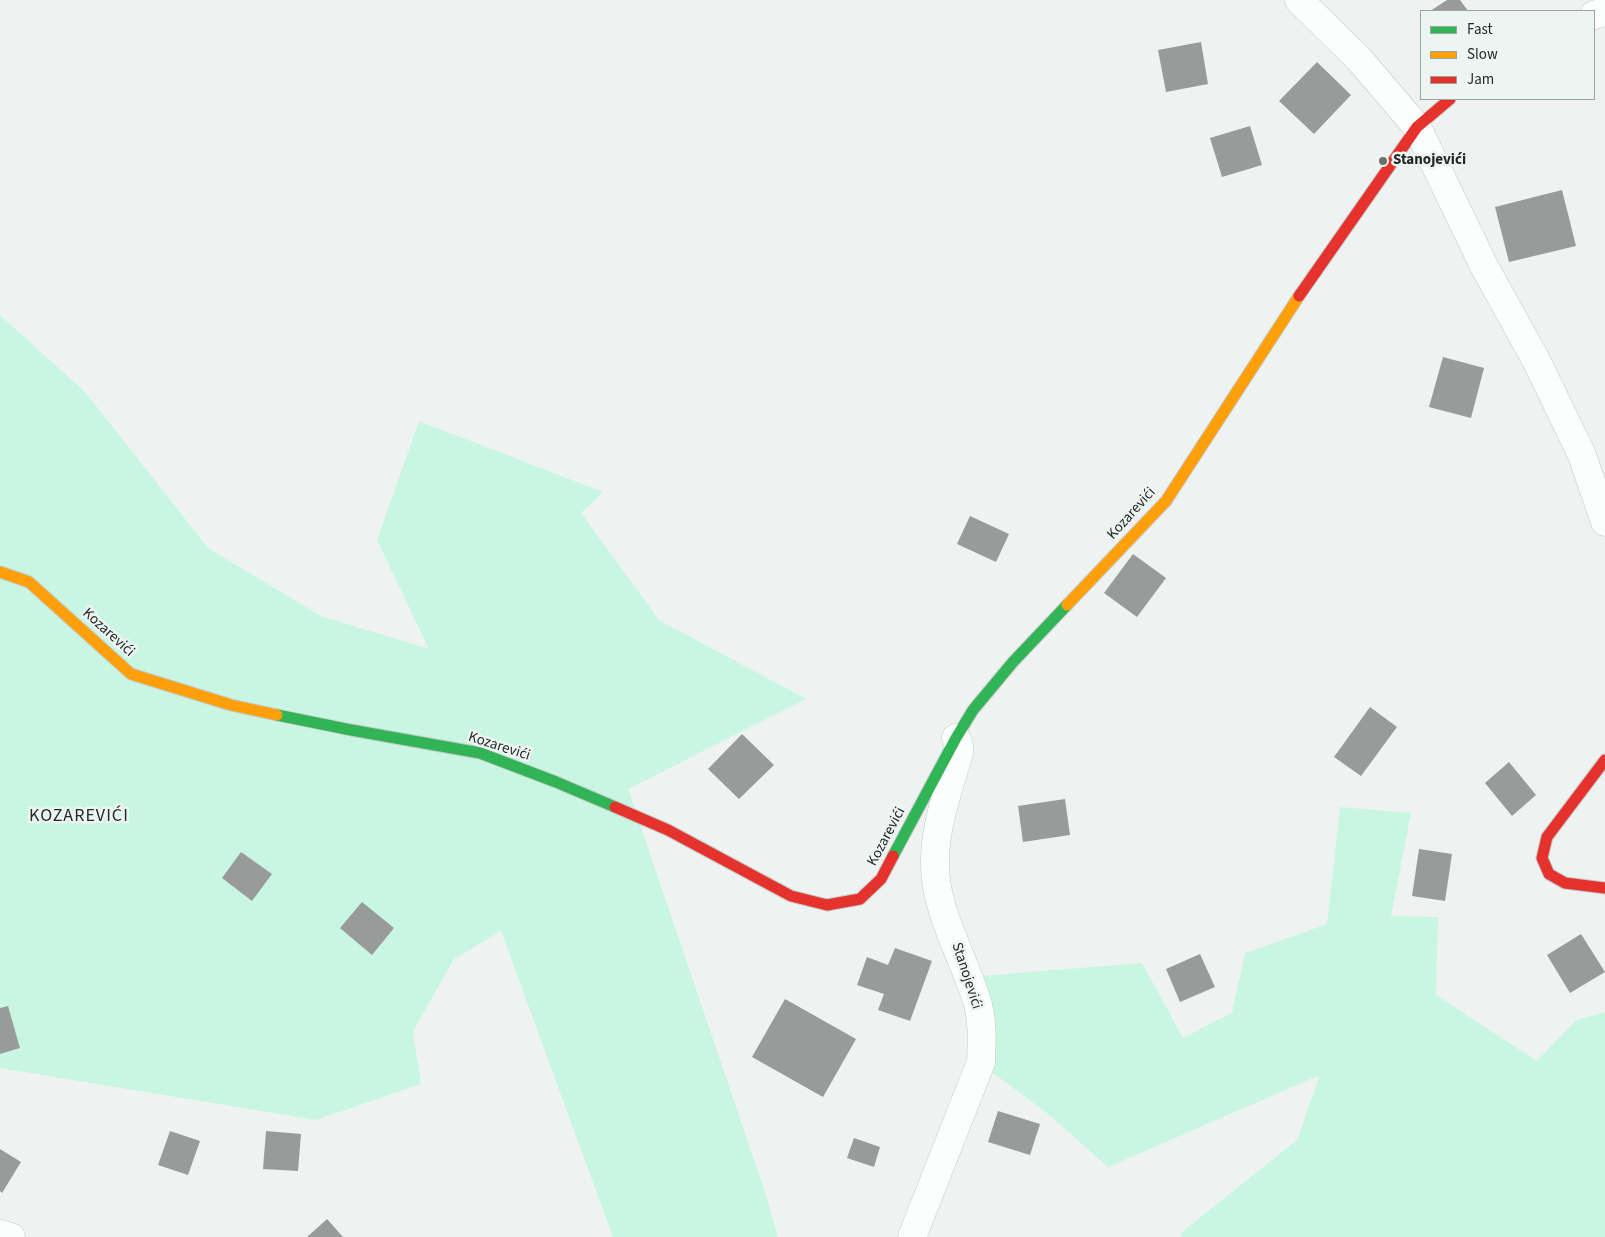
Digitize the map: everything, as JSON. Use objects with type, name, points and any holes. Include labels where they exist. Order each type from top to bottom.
[{"type":"street","points":[[1299,0],[1359,59],[1417,127],[1484,266],[1536,360],[1582,455],[1605,522]]},
{"type":"street","points":[[1417,127],[1449,100]]},
{"type":"street","name":"Kozarevići","points":[[0,572],[29,582],[131,674],[231,705],[351,730],[480,753],[556,782],[668,830],[791,896],[827,905],[860,898],[881,879],[956,738],[973,710],[1013,662],[1166,501],[1311,278],[1417,127]]},
{"type":"street","name":"Stanojevići","points":[[912,1237],[981,1062],[982,1034],[977,1000],[946,918],[937,887],[935,852],[939,820],[959,754],[959,745],[956,738]]},
{"type":"street","points":[[1605,760],[1547,837],[1542,858],[1549,874],[1566,883],[1605,888]]},
{"type":"street","points":[[0,1234],[11,1237]]},
{"type":"green space","points":[[0,315],[86,393],[208,548],[321,616],[429,649],[377,540],[419,421],[603,492],[581,513],[659,620],[806,699],[628,789],[765,1192],[778,1237],[613,1237],[501,931],[454,959],[413,1031],[421,1084],[316,1120],[0,1068]]},
{"type":"green space","points":[[1340,807],[1411,813],[1391,916],[1438,917],[1436,995],[1537,1061],[1576,1020],[1605,1012],[1605,1237],[1181,1237],[1182,1232],[1297,1140],[1320,1075],[1108,1167],[1047,1113],[989,1070],[980,976],[1142,963],[1183,1038],[1232,1013],[1245,953],[1327,924]]},
{"type":"building","points":[[1447,0],[1460,0],[1467,10],[1432,10]]},
{"type":"building","points":[[1201,42],[1208,84],[1166,92],[1158,50]]},
{"type":"building","points":[[1317,62],[1351,95],[1314,134],[1279,101]]},
{"type":"building","points":[[1250,126],[1262,165],[1222,177],[1210,138]]},
{"type":"building","points":[[1562,190],[1576,246],[1509,262],[1495,207]]},
{"type":"building","points":[[1443,357],[1484,368],[1471,418],[1429,407]]},
{"type":"building","points":[[970,516],[1009,534],[996,562],[957,544]]},
{"type":"building","points":[[1133,554],[1166,578],[1137,617],[1104,593]]},
{"type":"building","points":[[1370,707],[1397,727],[1361,776],[1334,757]]},
{"type":"building","points":[[742,734],[774,765],[739,799],[708,769]]},
{"type":"building","points":[[1509,762],[1536,795],[1512,816],[1485,783]]},
{"type":"building","points":[[1065,799],[1070,835],[1023,842],[1018,806]]},
{"type":"building","points":[[1419,849],[1452,854],[1445,901],[1412,896]]},
{"type":"building","points":[[241,852],[272,874],[252,901],[222,878]]},
{"type":"building","points":[[362,902],[394,928],[372,955],[340,928]]},
{"type":"building","points":[[1581,934],[1605,972],[1570,993],[1547,955]]},
{"type":"building","points":[[895,948],[932,961],[910,1021],[878,1010],[884,994],[857,985],[867,957],[888,965]]},
{"type":"building","points":[[1200,954],[1215,987],[1180,1002],[1166,969]]},
{"type":"building","points":[[785,999],[856,1039],[823,1097],[752,1057]]},
{"type":"building","points":[[8,1006],[20,1048],[0,1054],[0,1008]]},
{"type":"building","points":[[998,1111],[1040,1124],[1030,1155],[988,1142]]},
{"type":"building","points":[[170,1131],[200,1141],[188,1175],[158,1165]]},
{"type":"building","points":[[266,1131],[301,1134],[298,1171],[263,1169]]},
{"type":"building","points":[[854,1138],[880,1147],[874,1167],[847,1158]]},
{"type":"building","points":[[0,1149],[21,1162],[2,1193],[0,1191]]},
{"type":"building","points":[[327,1219],[343,1237],[307,1237]]},
{"type":"traffic: fast","points":[[893,856],[973,710],[1013,662],[1067,605]]},
{"type":"traffic: fast","points":[[277,715],[480,753],[615,807]]},
{"type":"traffic: slow","points":[[1067,605],[1166,501],[1299,296]]},
{"type":"traffic: slow","points":[[0,572],[29,582],[131,674],[231,705],[277,715]]},
{"type":"traffic: jam","points":[[1299,296],[1417,127],[1449,100]]},
{"type":"traffic: jam","points":[[1605,760],[1547,837],[1542,858],[1549,874],[1565,883],[1605,888]]},
{"type":"traffic: jam","points":[[615,807],[668,830],[791,896],[827,905],[860,899],[881,879],[893,856]]},
{"type":"place","name":"Stanojevići","points":[[1383,161]]},
{"type":"district","name":"KOZAREVIĆI","points":[[79,817]]}]
